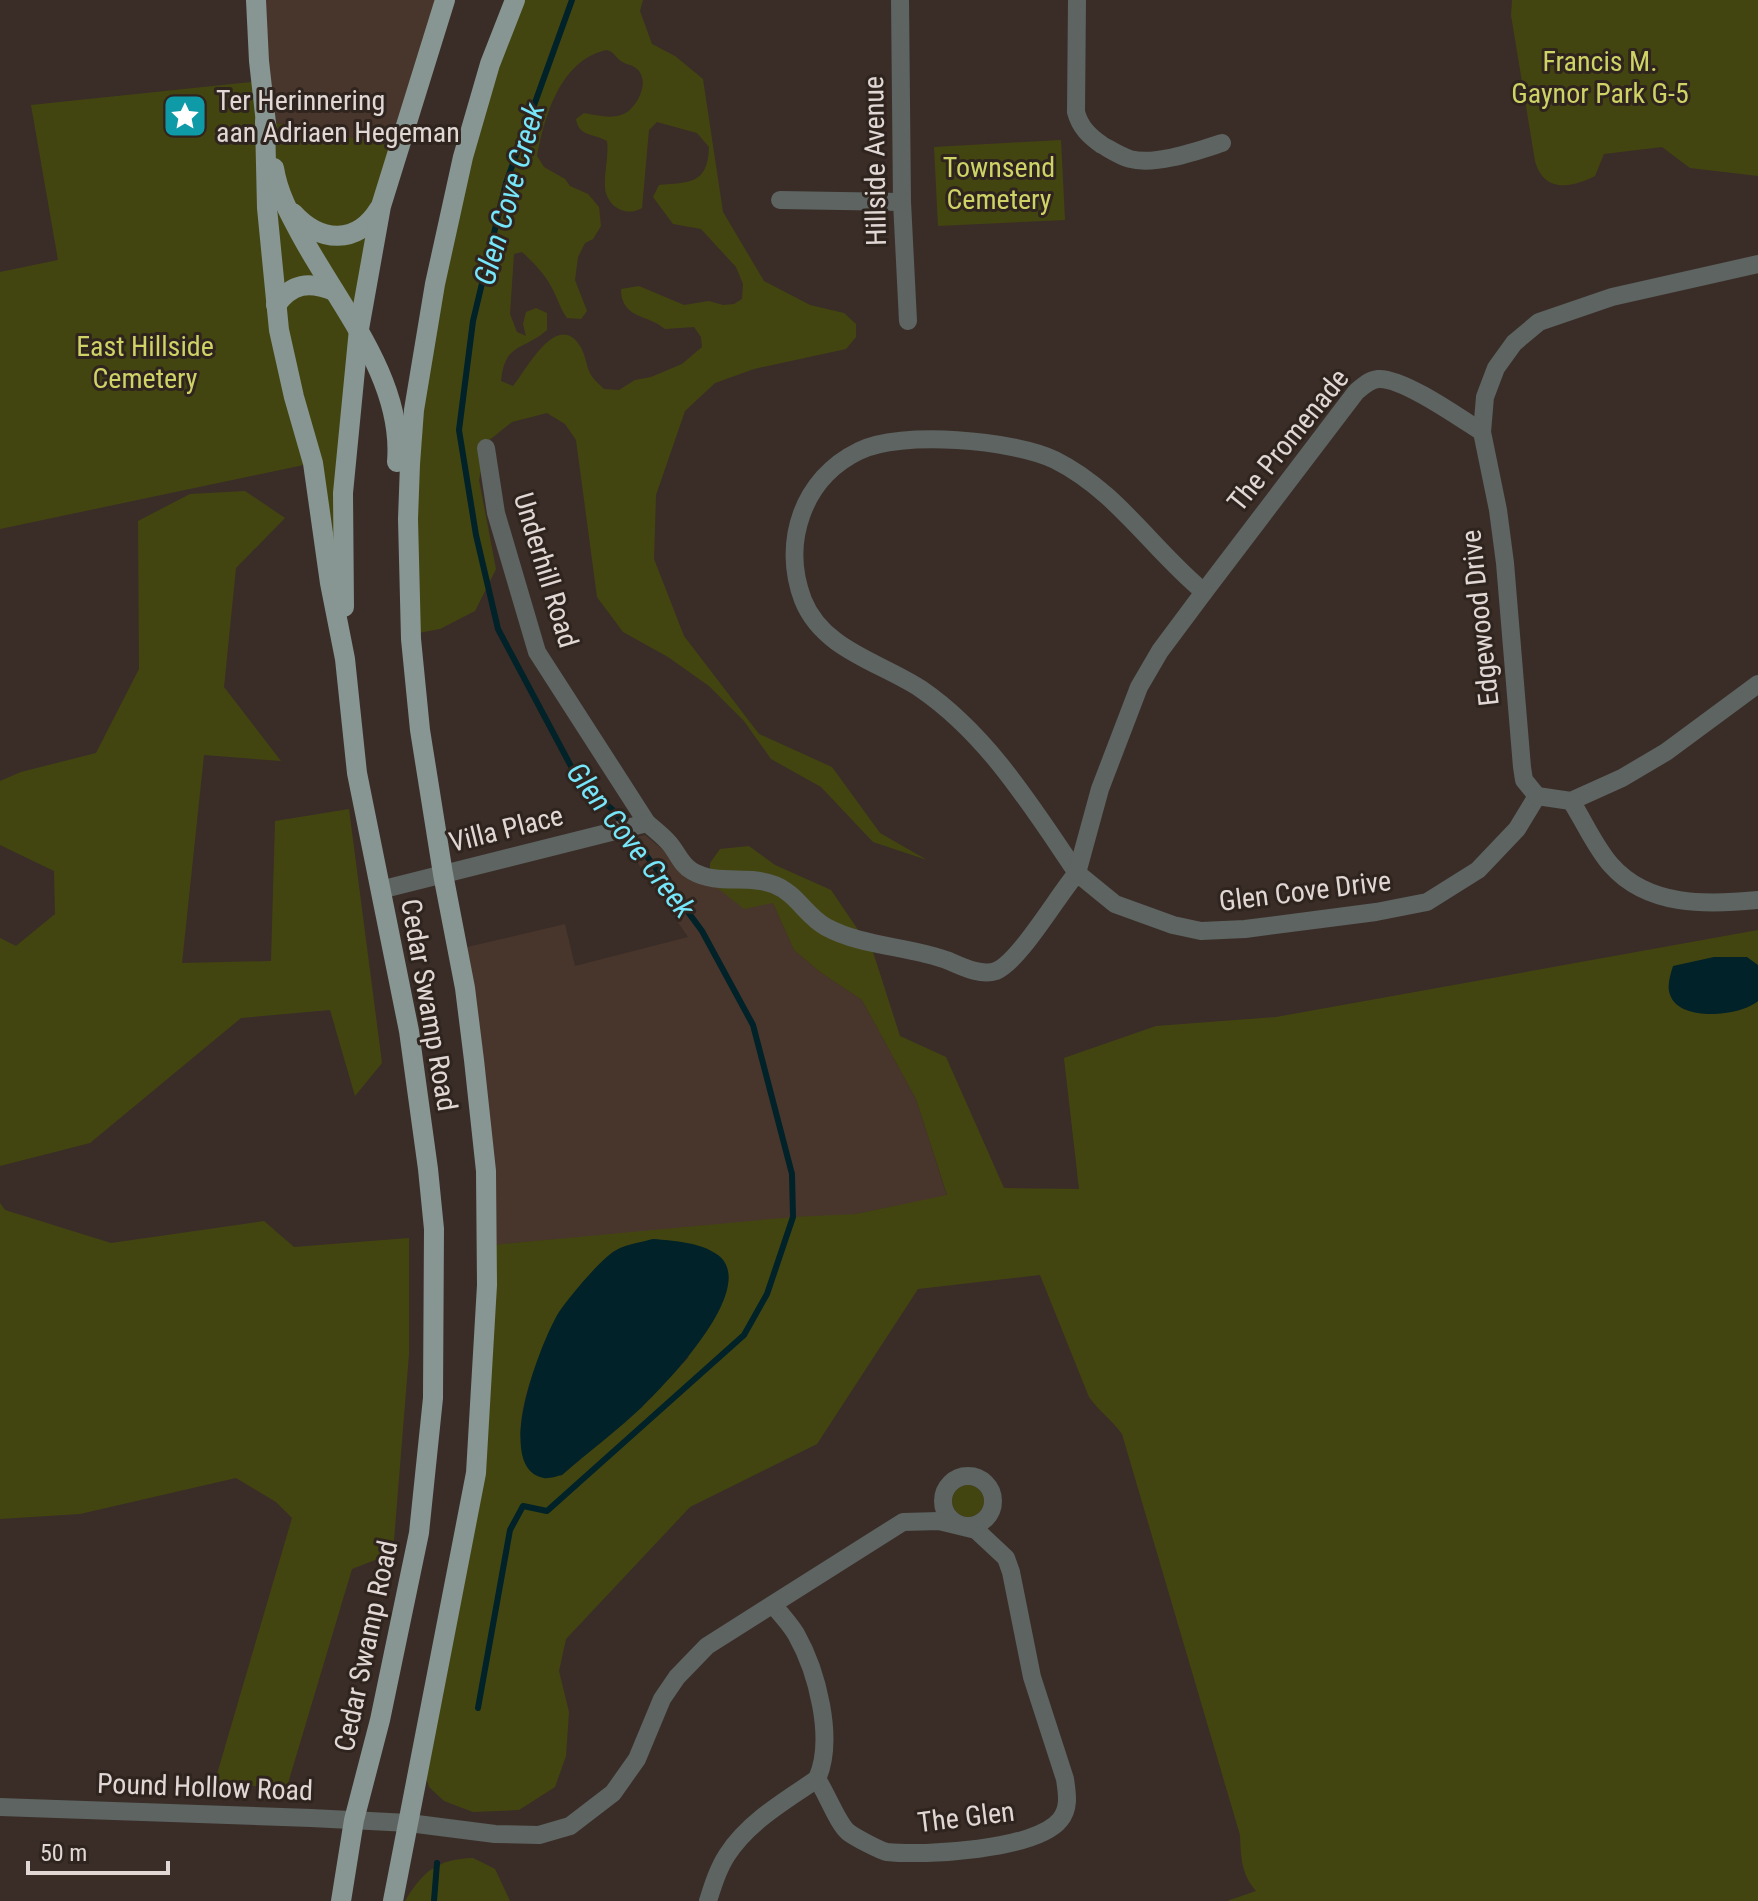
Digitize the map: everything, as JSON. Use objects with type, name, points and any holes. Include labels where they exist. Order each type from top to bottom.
[{"type":"main road","name":"Cedar Swamp Road","points":[[256,0],[265,121],[267,208],[279,330],[313,463],[330,583],[345,659],[357,773],[409,1031],[434,1229],[433,1398],[419,1533],[380,1720],[354,1820],[341,1901]]},
{"type":"main road","points":[[345,659],[343,493],[359,329],[381,206],[445,0]]},
{"type":"main road","points":[[408,519],[414,410],[435,284],[463,157],[490,64],[515,0]]},
{"type":"main road","name":"Cedar Swamp Road","points":[[265,121],[275,177],[284,203],[359,329],[394,414],[399,444],[395,488],[408,519],[411,639],[420,730],[465,988],[486,1171],[487,1285],[476,1473],[393,1901]]},
{"type":"main road","points":[[284,203],[310,228],[336,236],[359,232],[370,224],[381,206]]},
{"type":"main road","points":[[276,305],[285,293],[300,285],[313,284],[334,291]]},
{"type":"street","name":"Hillside Avenue","points":[[900,0],[902,202],[908,321]]},
{"type":"street","points":[[1077,0],[1076,112],[1079,124],[1094,140],[1130,159],[1145,161],[1196,152],[1222,143]]},
{"type":"street","points":[[780,200],[902,202]]},
{"type":"street","points":[[1482,432],[1485,397],[1496,368],[1514,343],[1539,322],[1612,297],[1758,264]]},
{"type":"street","name":"The Promenade","points":[[1077,873],[1100,789],[1139,687],[1160,651],[1343,408],[1369,381],[1380,378],[1397,381],[1482,432]]},
{"type":"street","name":"Edgewood Drive","points":[[1482,432],[1505,563],[1524,780],[1537,796]]},
{"type":"street","name":"Glen Cove Drive","points":[[1204,592],[1099,486],[1054,459],[1017,447],[953,440],[919,440],[874,445],[860,450],[836,464],[821,479],[806,500],[797,526],[794,567],[803,602],[817,622],[848,650],[921,689],[956,718],[1014,780],[1077,873],[1115,904],[1149,917],[1201,931],[1245,929],[1376,912],[1427,902],[1478,870],[1517,829],[1537,796]]},
{"type":"street","name":"Underhill Road","points":[[486,448],[496,513],[537,652],[642,824]]},
{"type":"street","points":[[1537,796],[1571,801],[1622,778],[1666,752],[1758,684]]},
{"type":"street","points":[[1571,801],[1610,864],[1633,885],[1655,895],[1683,901],[1717,904],[1758,900]]},
{"type":"street","points":[[642,824],[670,844],[684,866],[696,873],[716,878],[767,882],[791,893],[817,922],[828,929],[932,955],[983,973],[996,971],[1012,960],[1077,873]]},
{"type":"street","name":"Villa Place","points":[[380,890],[642,824]]},
{"type":"street","name":"The Glen","points":[[409,1823],[525,1835],[539,1835],[570,1826],[613,1793],[637,1759],[662,1699],[677,1677],[723,1633],[773,1605],[903,1522],[939,1521],[976,1530],[1006,1558],[1011,1572],[1032,1677],[1065,1779],[1068,1795],[1066,1810],[1060,1821],[1047,1832],[1009,1843],[954,1851],[883,1851],[848,1832],[817,1779]]},
{"type":"street","points":[[708,1901],[728,1853],[773,1809],[817,1779],[823,1765],[825,1741],[817,1689],[801,1643],[773,1605]]},
{"type":"street","name":"Pound Hollow Road","points":[[0,1807],[409,1823]]},
{"type":"shaded area","points":[[256,0],[445,0],[399,147],[265,121]]},
{"type":"shaded area","points":[[645,835],[687,870],[773,903],[794,950],[862,1000],[916,1099],[947,1196],[856,1214],[491,1245],[459,949],[565,924],[575,966],[688,937],[623,841]]},
{"type":"green space","points":[[515,0],[643,0],[640,11],[652,44],[675,56],[703,79],[723,212],[764,281],[810,305],[844,313],[856,324],[856,337],[846,349],[754,369],[715,383],[685,411],[656,495],[654,559],[684,636],[759,734],[832,767],[880,833],[927,860],[873,842],[821,787],[771,759],[744,721],[709,686],[668,657],[623,632],[597,597],[576,440],[565,424],[547,413],[512,422],[487,442],[479,480],[496,569],[475,611],[440,629],[407,635],[406,549],[435,284]],"holes":[[[606,50],[637,69],[643,81],[637,101],[627,112],[612,117],[584,113],[576,119],[583,132],[607,141],[605,187],[609,200],[624,211],[642,208],[649,130],[657,122],[697,133],[709,147],[701,175],[688,182],[659,185],[653,197],[673,224],[701,229],[736,267],[743,284],[742,299],[734,304],[709,301],[684,305],[639,286],[621,289],[622,299],[630,311],[665,329],[694,327],[701,337],[702,347],[682,364],[635,380],[619,390],[604,389],[591,375],[580,346],[571,337],[562,335],[542,347],[513,386],[501,381],[506,360],[516,349],[547,330],[547,313],[536,308],[526,312],[523,324],[526,336],[517,332],[510,314],[514,254],[522,252],[542,273],[567,318],[581,319],[587,311],[575,280],[578,257],[585,243],[593,239],[601,226],[599,207],[588,194],[570,186],[565,179],[544,167],[537,156],[550,107],[566,78],[577,65]]]},
{"type":"green space","name":"Francis M. Gaynor Park G-5","points":[[1512,0],[1758,0],[1758,176],[1690,168],[1662,147],[1604,154],[1595,176],[1577,183],[1559,185],[1545,179],[1535,161],[1511,15]]},
{"type":"green space","name":"East Hillside Cemetery","points":[[261,81],[266,121],[399,147],[378,207],[356,335],[337,580],[314,457],[295,395],[280,327],[267,176],[267,208],[279,330],[294,397],[313,463],[0,529],[0,272],[58,260],[31,105]]},
{"type":"green space","name":"Townsend Cemetery","points":[[1061,140],[1065,220],[938,226],[934,147]]},
{"type":"green space","points":[[245,491],[285,518],[236,568],[224,687],[281,761],[204,755],[182,963],[271,961],[275,821],[349,809],[382,1063],[355,1096],[330,1010],[241,1018],[90,1143],[0,1166],[0,938],[16,946],[55,914],[54,871],[0,845],[0,781],[21,772],[96,753],[139,669],[138,521],[190,494]]},
{"type":"green space","points":[[749,846],[775,865],[831,890],[873,952],[900,1036],[946,1057],[1004,1188],[1079,1189],[1064,1058],[1156,1026],[1276,1017],[1758,930],[1758,1901],[1227,1901],[1256,1891],[1245,1872],[1240,1835],[1122,1434],[1089,1397],[1040,1275],[918,1289],[817,1444],[690,1507],[566,1639],[559,1671],[569,1712],[566,1756],[555,1787],[519,1810],[473,1812],[444,1801],[429,1787],[421,1761],[476,1473],[491,1245],[856,1214],[947,1195],[916,1099],[862,1000],[794,950],[773,903],[744,909],[710,882],[710,863],[720,849]],"holes":[[[559,1313],[689,1357],[642,1407],[562,1475],[530,1471],[520,1433],[522,1413],[534,1370]]]},
{"type":"green space","points":[[0,1203],[5,1210],[111,1243],[264,1221],[294,1247],[409,1238],[409,1354],[393,1553],[352,1569],[286,1790],[215,1781],[292,1518],[276,1502],[236,1478],[80,1514],[0,1519]]},
{"type":"green space","points":[[968,1485],[979,1490],[984,1501],[979,1512],[968,1517],[957,1512],[952,1501],[957,1490]]},
{"type":"green space","points":[[473,1858],[495,1869],[510,1901],[405,1901],[425,1874],[450,1861]]},
{"type":"water","points":[[1714,957],[1747,957],[1758,965],[1758,1001],[1739,1010],[1712,1014],[1677,1005],[1669,990],[1673,966]]},
{"type":"water","points":[[653,1239],[695,1245],[718,1255],[728,1270],[727,1289],[719,1311],[688,1357],[642,1407],[562,1475],[544,1478],[529,1469],[522,1452],[521,1428],[525,1401],[551,1326],[570,1297],[612,1253],[622,1247]]},
{"type":"waterway","name":"Glen Cove Creek","points":[[478,1708],[510,1530],[523,1506],[547,1511],[744,1335],[767,1294],[793,1217],[792,1174],[753,1025],[702,931],[612,809],[581,785],[498,629],[476,535],[459,430],[473,321],[506,183],[572,0]]},
{"type":"waterway","name":"Glen Cove Creek","points":[[434,1901],[437,1863]]},
{"type":"place","name":"Ter Herinnering aan Adriaen Hegeman","points":[[185,116]]}]
